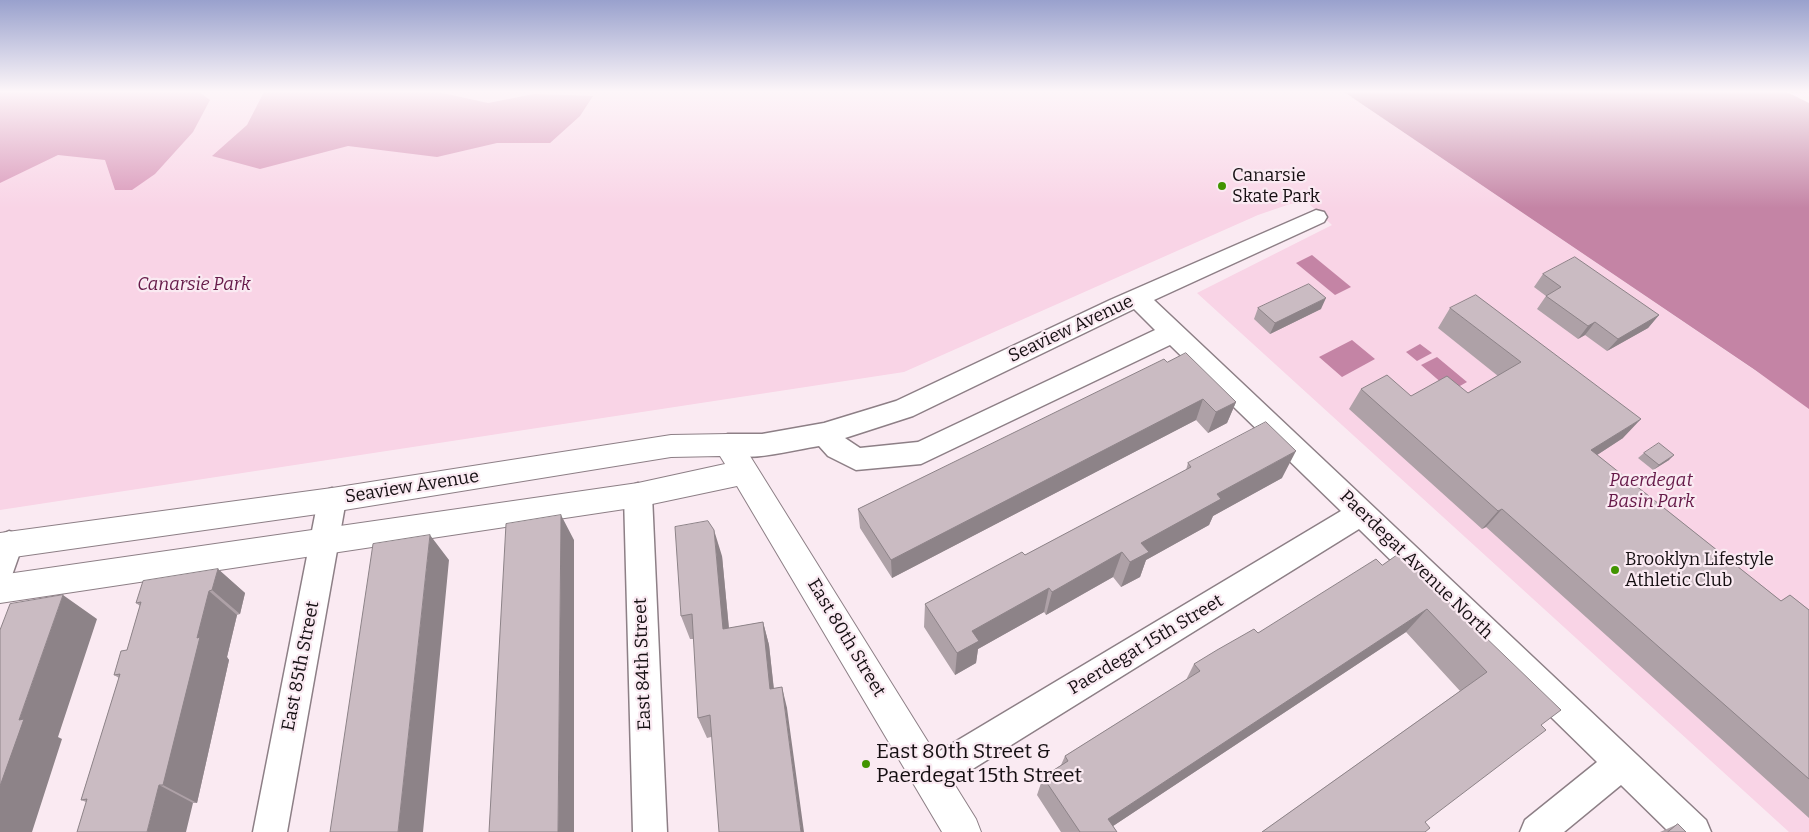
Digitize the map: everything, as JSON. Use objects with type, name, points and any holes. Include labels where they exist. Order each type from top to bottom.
[{"type":"street","name":"Seaview Avenue","points":[[4,545],[332,500],[671,446],[762,445],[824,434],[904,409],[1137,298],[1316,216]]},
{"type":"street","name":"Paerdegat Avenue North","points":[[1137,298],[1694,832]]},
{"type":"street","points":[[824,434],[838,448],[856,459],[921,453],[1160,340],[1172,331]]},
{"type":"street","name":"East 80th Street","points":[[728,445],[963,832]]},
{"type":"street","points":[[0,589],[638,495],[745,472]]},
{"type":"street","name":"East 84th Street","points":[[638,495],[650,832]]},
{"type":"street","name":"East 85th Street","points":[[270,832],[332,500]]},
{"type":"street","name":"Paerdegat 15th Street","points":[[930,776],[1362,513]]},
{"type":"street","points":[[0,572],[4,545]]},
{"type":"street","points":[[1537,832],[1622,763]]},
{"type":"green space","name":"Canarsie Park","points":[[0,131],[1401,131],[1809,407],[1809,832],[1789,832],[1197,293],[1332,225],[1307,202],[1290,204],[1258,215],[904,372],[0,510]]},
{"type":"shaded area","points":[[0,131],[194,131],[155,174],[132,190],[115,190],[105,160],[58,155],[0,183]]},
{"type":"shaded area","points":[[240,131],[564,131],[550,143],[497,143],[437,157],[348,146],[260,169],[212,156]]},
{"type":"shaded area","points":[[1401,131],[1809,131],[1809,409],[1755,370]]},
{"type":"shaded area","points":[[1312,255],[1351,287],[1335,295],[1296,263]]},
{"type":"shaded area","points":[[1352,340],[1375,359],[1342,377],[1319,357]]},
{"type":"shaded area","points":[[1420,344],[1432,353],[1417,361],[1406,352]]},
{"type":"shaded area","points":[[1437,357],[1467,382],[1451,391],[1421,365]]},
{"type":"building","points":[[1575,257],[1659,315],[1618,339],[1595,322],[1588,326],[1546,296],[1561,287],[1543,274]]},
{"type":"building","points":[[1309,284],[1326,298],[1275,323],[1258,308]]},
{"type":"building","name":"Brooklyn Lifestyle Athletic Club","points":[[1476,295],[1641,419],[1591,450],[1781,601],[1790,595],[1809,610],[1809,779],[1502,509],[1498,511],[1361,389],[1387,375],[1411,396],[1447,376],[1468,393],[1521,362],[1450,308]]},
{"type":"building","points":[[1186,353],[1236,402],[1216,412],[1203,399],[891,560],[858,509],[1164,359],[1167,362]]},
{"type":"building","points":[[1266,422],[1296,451],[1217,494],[1221,499],[1141,543],[1149,552],[1130,562],[1122,552],[1052,592],[1049,588],[972,631],[979,641],[957,653],[925,604],[1022,552],[1025,555],[1191,467],[1188,463]]},
{"type":"building","points":[[1659,443],[1674,455],[1659,465],[1644,453]]},
{"type":"building","points":[[561,515],[558,832],[489,832],[506,524]]},
{"type":"building","points":[[708,521],[714,530],[723,629],[763,622],[770,689],[782,687],[801,832],[719,832],[710,715],[698,718],[692,614],[681,616],[675,527]]},
{"type":"building","points":[[430,535],[398,832],[330,832],[373,544]]},
{"type":"building","points":[[1399,554],[1561,710],[1541,725],[1546,730],[1425,822],[1430,828],[1425,832],[1262,832],[1487,672],[1427,609],[1108,819],[1117,832],[1080,832],[1043,777],[1068,761],[1065,756],[1200,671],[1194,664],[1217,650],[1254,629],[1258,633],[1376,559],[1382,565]]},
{"type":"building","points":[[218,569],[212,590],[209,591],[197,638],[200,637],[163,785],[159,785],[147,832],[77,832],[87,799],[81,800],[120,674],[114,675],[121,651],[127,650],[141,602],[136,603],[143,581]]},
{"type":"building","points":[[63,595],[19,720],[24,719],[0,786],[0,630],[10,604]]},
{"type":"building","points":[[1678,824],[1686,832],[1668,832]]},
{"type":"place","name":"Canarsie Skate Park","points":[[1222,186]]},
{"type":"place","name":"Brooklyn Lifestyle Athletic Club","points":[[1615,570]]},
{"type":"place","name":"East 80th Street & Paerdegat 15th Street","points":[[866,764]]},
{"type":"park label","name":"Paerdegat Basin Park","points":[[1651,491]]}]
